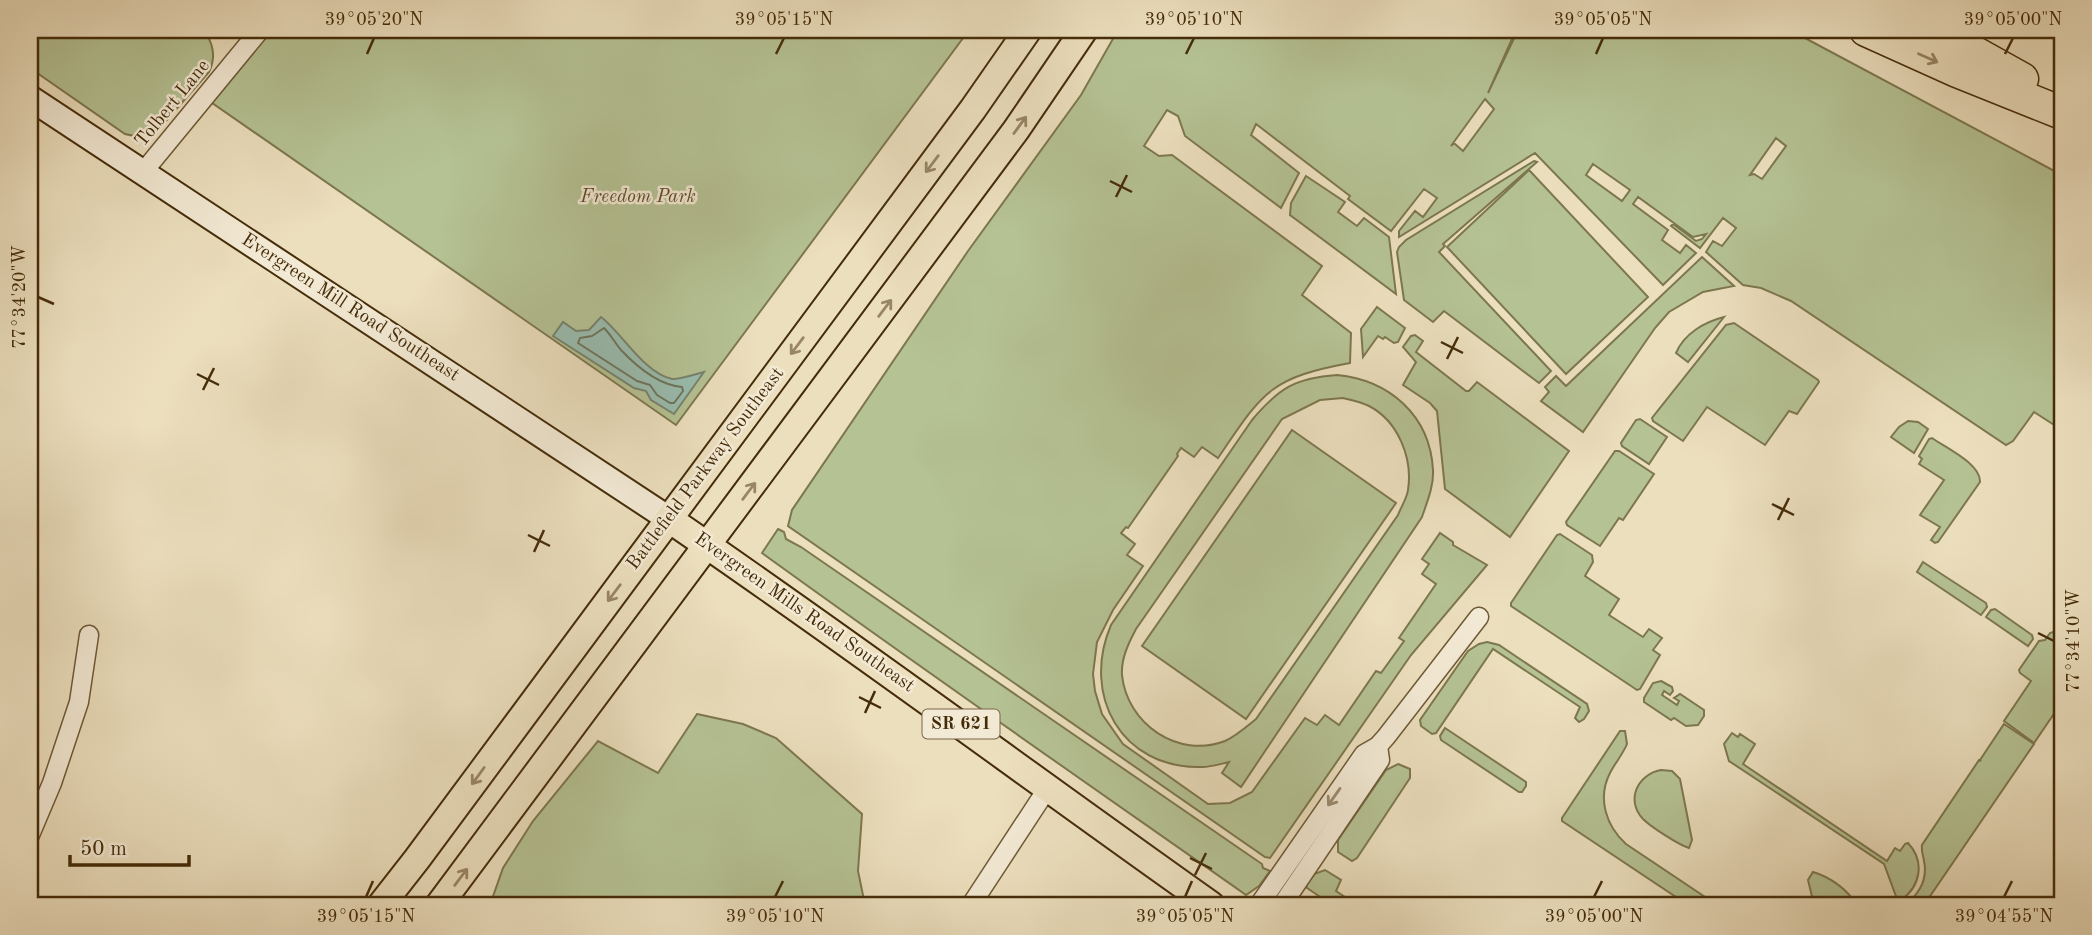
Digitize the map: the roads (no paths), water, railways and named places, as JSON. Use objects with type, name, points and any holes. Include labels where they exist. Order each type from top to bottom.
[{"type":"highway","points":[[1866,30],[1957,71],[2062,113]]},
{"type":"highway","points":[[1934,30],[2062,100]]},
{"type":"main road","name":"Battlefield Parkway Southeast","points":[[380,905],[417,859],[973,109],[1028,30]]},
{"type":"main road","points":[[439,905],[1017,130],[1084,30]]},
{"type":"main road","name":"Evergreen Mill Road Southeast","points":[[30,98],[669,519]]},
{"type":"main road","name":"Evergreen Mills Road Southeast","points":[[669,519],[813,617],[1046,789],[1211,905]]},
{"type":"street","name":"Tolbert Lane","points":[[144,171],[260,30]]},
{"type":"street","points":[[1259,905],[1364,754],[1378,746],[1479,617]]},
{"type":"street","points":[[30,835],[52,783],[79,702],[89,635]]},
{"type":"street","points":[[1282,905],[1380,760],[1378,746]]},
{"type":"street","points":[[971,905],[1046,789]]},
{"type":"water","points":[[601,317],[643,361],[662,376],[675,379],[704,372],[674,414],[651,400],[646,391],[634,388],[553,336],[563,322],[576,331],[589,330]]},
{"type":"park label","name":"Freedom Park","points":[[638,197]]}]
